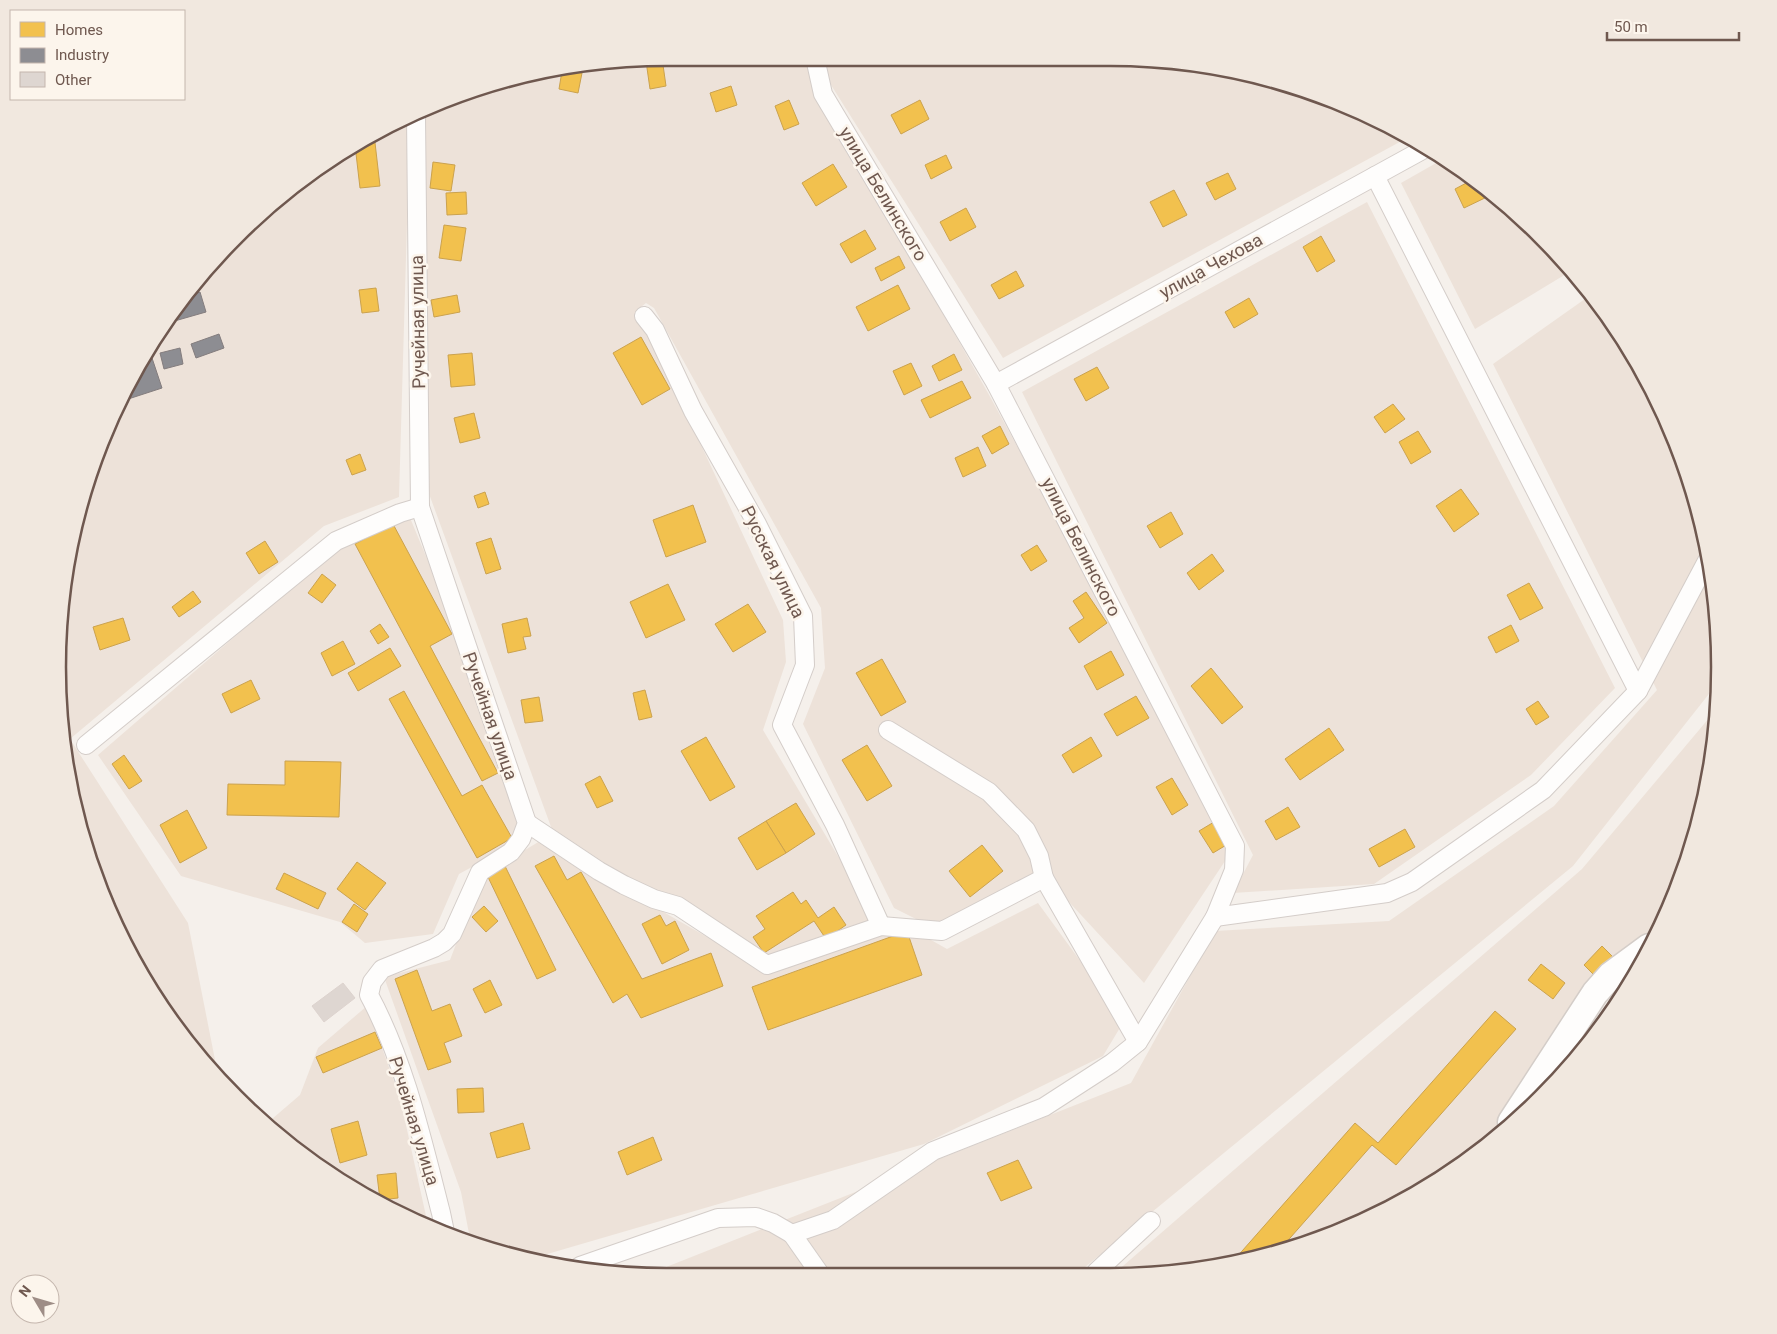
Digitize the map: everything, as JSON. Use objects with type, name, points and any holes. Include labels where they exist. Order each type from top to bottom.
[{"type":"street","name":"улица Белинского","points":[[792,1234],[834,1220],[933,1151],[1044,1107],[1112,1063],[1138,1042],[1215,917],[1234,870],[1235,846],[996,384],[823,94],[817,66]]},
{"type":"street","name":"Ручейная улица","points":[[416,121],[420,506],[527,824],[521,839],[511,852],[480,872],[452,934],[434,948],[382,969],[372,982],[369,995],[380,1015],[407,1087],[439,1204],[443,1224]]},
{"type":"street","name":"улица Чехова","points":[[996,384],[1419,152]]},
{"type":"street","points":[[1375,176],[1638,691]]},
{"type":"street","name":"Русская улица","points":[[644,316],[655,330],[693,411],[757,524],[803,616],[806,665],[782,725],[835,825],[881,926]]},
{"type":"street","points":[[86,744],[336,541],[420,506]]},
{"type":"street","points":[[1215,917],[1387,893],[1412,882],[1543,790],[1638,691],[1702,569]]},
{"type":"street","points":[[888,730],[989,792],[1026,830],[1039,856],[1044,878],[1138,1042]]},
{"type":"street","points":[[527,824],[598,871],[654,900],[678,906],[767,965],[881,926],[942,931],[1044,878]]},
{"type":"street","points":[[1524,1103],[1595,993],[1611,975],[1635,958]]},
{"type":"street","points":[[589,1263],[718,1218],[756,1218],[774,1223],[792,1234],[816,1268]]},
{"type":"street","points":[[1100,1268],[1150,1221]]},
{"type":"shaded area","points":[[667,66],[812,66],[816,89],[988,393],[1235,846],[1144,983],[1044,875],[932,927],[894,908],[803,724],[825,668],[821,608],[654,308],[646,303],[641,307],[641,317],[783,620],[786,662],[763,730],[877,922],[769,962],[554,835],[428,491],[424,118],[474,98],[512,87],[589,71]]},
{"type":"shaded area","points":[[825,66],[1110,66],[1188,71],[1227,78],[1303,98],[1376,128],[1400,142],[1003,358],[826,77]]},
{"type":"shaded area","points":[[410,124],[399,497],[324,526],[71,739],[66,667],[71,589],[78,550],[98,474],[128,401],[167,333],[190,301],[242,242],[301,190],[333,167]]},
{"type":"shaded area","points":[[1437,163],[1476,190],[1506,215],[1535,242],[1565,275],[1475,329],[1401,183]]},
{"type":"shaded area","points":[[1367,202],[1615,688],[1531,775],[1374,884],[1233,893],[1253,855],[1022,392]]},
{"type":"shaded area","points":[[1585,299],[1610,333],[1630,367],[1649,401],[1665,437],[1679,474],[1690,512],[1706,589],[1711,667],[1710,693],[1573,866],[1084,1268],[664,1268],[1131,1083],[1215,931],[1389,921],[1554,806],[1657,690],[1493,364]]},
{"type":"shaded area","points":[[408,513],[540,830],[459,874],[433,934],[365,943],[340,922],[181,876],[98,755],[337,548]]},
{"type":"shaded area","points":[[1708,719],[1706,745],[1690,822],[1679,860],[1649,933],[1631,966],[1527,1100],[1476,1144],[1444,1167],[1376,1206],[1340,1222],[1303,1236],[1227,1256],[1188,1263],[1121,1267],[1582,869]]},
{"type":"shaded area","points":[[71,740],[188,923],[216,1064],[167,1001],[128,933],[98,860],[78,784]]},
{"type":"shaded area","points":[[540,841],[768,972],[908,927],[947,949],[1038,903],[1124,1021],[1103,1056],[924,1144],[545,1255],[469,1234],[461,1192],[384,977],[450,960],[482,876]]},
{"type":"shaded area","points":[[367,1006],[400,1098],[426,1217],[401,1206],[333,1167],[272,1119],[300,1095],[318,1048]]},
{"type":"building: Homes","points":[[663,66],[666,86],[650,89],[647,67]]},
{"type":"building: Homes","points":[[582,73],[578,93],[559,89],[561,76]]},
{"type":"building: Homes","points":[[731,86],[737,105],[716,112],[710,93]]},
{"type":"building: Homes","points":[[789,100],[799,124],[784,130],[775,106]]},
{"type":"building: Homes","points":[[920,100],[929,119],[901,134],[891,115]]},
{"type":"building: Homes","points":[[375,143],[380,186],[360,188],[356,153]]},
{"type":"building: Homes","points":[[946,155],[952,168],[931,179],[925,165]]},
{"type":"building: Homes","points":[[433,162],[455,165],[451,191],[430,188]]},
{"type":"building: Homes","points":[[833,164],[847,187],[816,206],[802,183]]},
{"type":"building: Homes","points":[[1228,173],[1236,189],[1215,200],[1206,183]]},
{"type":"building: Homes","points":[[1466,183],[1485,198],[1464,208],[1455,189]]},
{"type":"building: Homes","points":[[1174,190],[1187,215],[1163,227],[1150,202]]},
{"type":"building: Homes","points":[[466,192],[467,214],[447,215],[446,193]]},
{"type":"building: Homes","points":[[966,208],[976,227],[950,241],[940,222]]},
{"type":"building: Homes","points":[[444,225],[466,228],[461,261],[439,258]]},
{"type":"building: Homes","points":[[865,230],[876,249],[851,263],[840,244]]},
{"type":"building: Homes","points":[[1321,236],[1335,261],[1317,272],[1303,247]]},
{"type":"building: Homes","points":[[899,256],[905,268],[881,281],[875,268]]},
{"type":"building: Homes","points":[[1016,271],[1024,286],[999,299],[991,285]]},
{"type":"building: Homes","points":[[898,285],[910,309],[868,331],[856,307]]},
{"type":"building: Homes","points":[[376,288],[379,311],[362,313],[359,290]]},
{"type":"building: Homes","points":[[457,295],[460,312],[434,317],[431,300]]},
{"type":"building: Homes","points":[[1249,298],[1258,314],[1234,328],[1225,312]]},
{"type":"building: Homes","points":[[641,337],[670,389],[642,405],[613,353]]},
{"type":"building: Homes","points":[[472,353],[475,385],[451,387],[448,355]]},
{"type":"building: Homes","points":[[954,354],[962,370],[939,381],[932,366]]},
{"type":"building: Homes","points":[[911,363],[922,386],[904,395],[893,371]]},
{"type":"building: Homes","points":[[1097,367],[1109,388],[1086,401],[1074,379]]},
{"type":"building: Homes","points":[[962,381],[971,398],[930,418],[921,400]]},
{"type":"building: Homes","points":[[1393,404],[1405,419],[1385,433],[1374,417]]},
{"type":"building: Homes","points":[[474,413],[480,438],[460,443],[454,418]]},
{"type":"building: Homes","points":[[1000,426],[1009,444],[992,454],[982,436]]},
{"type":"building: Homes","points":[[1418,431],[1431,452],[1411,464],[1399,442]]},
{"type":"building: Homes","points":[[978,447],[986,466],[963,477],[955,458]]},
{"type":"building: Homes","points":[[360,454],[366,470],[352,475],[346,460]]},
{"type":"building: Homes","points":[[1461,489],[1479,514],[1454,532],[1436,506]]},
{"type":"building: Homes","points":[[485,492],[489,504],[478,508],[474,496]]},
{"type":"building: Homes","points":[[693,505],[706,542],[666,557],[653,520]]},
{"type":"building: Homes","points":[[1171,512],[1183,534],[1160,548],[1147,526]]},
{"type":"building: Homes","points":[[393,524],[452,634],[430,646],[498,773],[482,781],[355,544]]},
{"type":"building: Homes","points":[[491,538],[501,569],[486,574],[476,543]]},
{"type":"building: Homes","points":[[265,541],[278,562],[259,574],[246,553]]},
{"type":"building: Homes","points":[[1037,545],[1047,561],[1031,571],[1021,555]]},
{"type":"building: Homes","points":[[1212,554],[1224,571],[1199,590],[1187,573]]},
{"type":"building: Homes","points":[[322,574],[336,585],[322,603],[308,593]]},
{"type":"building: Homes","points":[[1529,583],[1543,608],[1520,620],[1507,595]]},
{"type":"building: Homes","points":[[668,584],[685,620],[646,638],[630,602]]},
{"type":"building: Homes","points":[[193,591],[201,602],[179,617],[172,607]]},
{"type":"building: Homes","points":[[1086,592],[1107,623],[1079,643],[1069,628],[1084,618],[1073,601]]},
{"type":"building: Homes","points":[[748,604],[766,632],[733,652],[715,624]]},
{"type":"building: Homes","points":[[123,618],[130,640],[100,650],[93,627]]},
{"type":"building: Homes","points":[[527,618],[531,636],[523,637],[526,649],[508,653],[502,624]]},
{"type":"building: Homes","points":[[380,624],[389,637],[378,644],[370,631]]},
{"type":"building: Homes","points":[[1511,625],[1519,641],[1496,653],[1488,637]]},
{"type":"building: Homes","points":[[343,641],[355,664],[332,676],[321,653]]},
{"type":"building: Homes","points":[[390,648],[401,666],[358,691],[348,673]]},
{"type":"building: Homes","points":[[1111,651],[1124,675],[1097,690],[1084,666]]},
{"type":"building: Homes","points":[[882,659],[906,702],[881,716],[856,673]]},
{"type":"building: Homes","points":[[1211,668],[1243,707],[1222,724],[1191,686]]},
{"type":"building: Homes","points":[[251,680],[260,699],[231,713],[222,694]]},
{"type":"building: Homes","points":[[645,690],[652,717],[639,720],[633,693]]},
{"type":"building: Homes","points":[[404,691],[462,796],[482,785],[512,838],[477,858],[389,699]]},
{"type":"building: Homes","points":[[1136,696],[1149,718],[1117,736],[1104,714]]},
{"type":"building: Homes","points":[[539,697],[543,721],[525,723],[521,700]]},
{"type":"building: Homes","points":[[1538,701],[1549,717],[1536,725],[1526,709]]},
{"type":"building: Homes","points":[[1329,728],[1344,750],[1300,780],[1285,759]]},
{"type":"building: Homes","points":[[706,737],[735,787],[710,801],[681,751]]},
{"type":"building: Homes","points":[[1091,737],[1102,756],[1073,773],[1062,755]]},
{"type":"building: Homes","points":[[867,745],[892,786],[867,801],[842,760]]},
{"type":"building: Homes","points":[[124,755],[142,781],[129,789],[112,764]]},
{"type":"building: Homes","points":[[285,761],[341,762],[339,817],[227,815],[228,784],[285,785]]},
{"type":"building: Homes","points":[[600,776],[613,801],[597,808],[585,784]]},
{"type":"building: Homes","points":[[1172,778],[1188,805],[1172,815],[1156,787]]},
{"type":"building: Homes","points":[[796,803],[815,834],[786,853],[766,821]]},
{"type":"building: Homes","points":[[1288,807],[1300,827],[1276,840],[1265,821]]},
{"type":"building: Homes","points":[[187,810],[207,848],[180,863],[160,825]]},
{"type":"building: Homes","points":[[766,821],[786,853],[757,870],[738,838]]},
{"type":"building: Homes","points":[[1214,822],[1228,844],[1213,853],[1199,831]]},
{"type":"building: Homes","points":[[1405,829],[1415,847],[1379,867],[1369,849]]},
{"type":"building: Homes","points":[[982,845],[1003,871],[970,897],[949,871]]},
{"type":"building: Homes","points":[[554,856],[567,880],[581,872],[642,979],[711,953],[723,986],[641,1018],[627,994],[613,1003],[535,866]]},
{"type":"building: Homes","points":[[357,862],[386,883],[365,910],[337,889]]},
{"type":"building: Homes","points":[[505,866],[556,970],[537,979],[487,875]]},
{"type":"building: Homes","points":[[284,873],[326,893],[318,909],[276,889]]},
{"type":"building: Homes","points":[[793,892],[801,904],[806,900],[818,918],[834,907],[846,925],[826,939],[814,921],[764,953],[753,937],[765,929],[756,916]]},
{"type":"building: Homes","points":[[354,904],[368,914],[357,932],[342,922]]},
{"type":"building: Homes","points":[[484,906],[498,921],[486,932],[472,917]]},
{"type":"building: Homes","points":[[660,915],[666,926],[675,921],[689,950],[662,964],[642,924]]},
{"type":"building: Homes","points":[[907,931],[922,975],[768,1030],[752,987]]},
{"type":"building: Homes","points":[[1602,946],[1614,958],[1596,977],[1584,965]]},
{"type":"building: Homes","points":[[1541,964],[1565,983],[1553,999],[1528,980]]},
{"type":"building: Homes","points":[[417,970],[432,1011],[450,1004],[462,1036],[444,1043],[451,1062],[428,1070],[395,979]]},
{"type":"building: Homes","points":[[490,980],[502,1005],[485,1013],[473,989]]},
{"type":"building: Homes","points":[[1495,1011],[1516,1029],[1396,1165],[1372,1145],[1288,1240],[1240,1253],[1355,1123],[1378,1143]]},
{"type":"building: Homes","points":[[375,1032],[382,1048],[323,1073],[316,1057]]},
{"type":"building: Homes","points":[[483,1088],[484,1112],[458,1113],[457,1089]]},
{"type":"building: Homes","points":[[358,1121],[367,1155],[340,1163],[331,1129]]},
{"type":"building: Homes","points":[[523,1123],[530,1149],[497,1158],[490,1133]]},
{"type":"building: Homes","points":[[653,1137],[662,1160],[627,1175],[618,1152]]},
{"type":"building: Homes","points":[[1018,1160],[1032,1188],[1001,1201],[987,1173]]},
{"type":"building: Homes","points":[[396,1173],[398,1198],[389,1199],[379,1194],[377,1175]]},
{"type":"building: Industry","points":[[200,292],[206,312],[176,321],[190,301]]},
{"type":"building: Industry","points":[[219,334],[224,348],[196,358],[191,344]]},
{"type":"building: Industry","points":[[180,348],[183,364],[164,369],[160,353]]},
{"type":"building: Industry","points":[[152,358],[162,388],[129,399]]},
{"type":"building: Other","points":[[343,983],[355,998],[324,1022],[312,1006]]}]
